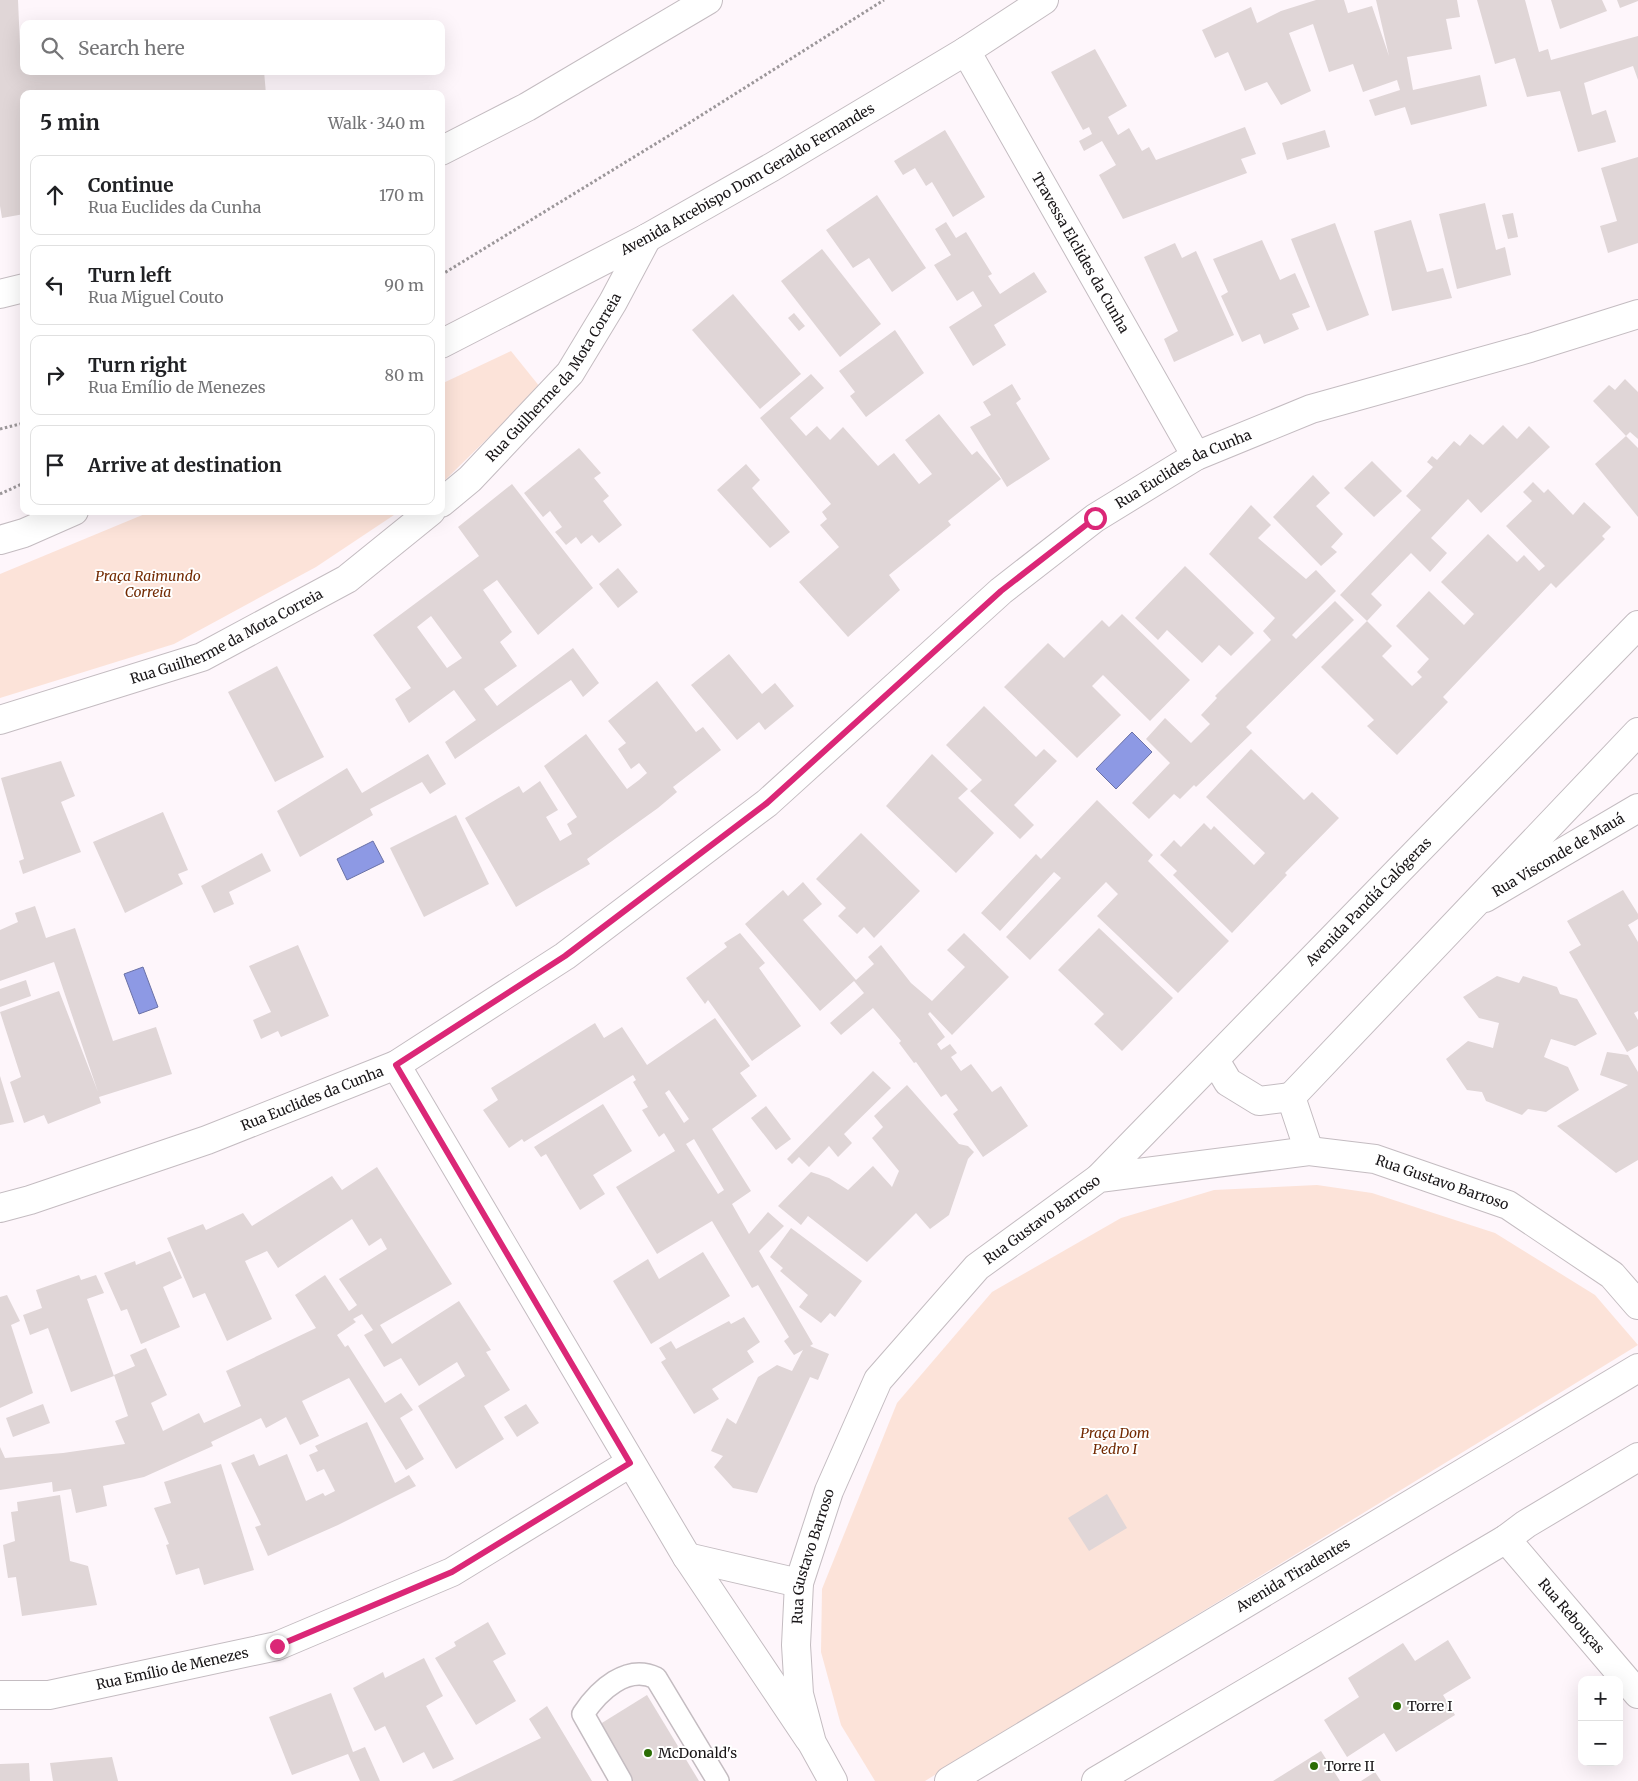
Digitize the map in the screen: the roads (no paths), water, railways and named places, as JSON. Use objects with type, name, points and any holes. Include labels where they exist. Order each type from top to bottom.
[{"type":"street","points":[[445,149],[527,108],[708,0]]},
{"type":"street","name":"Avenida Arcebispo Dom Geraldo Fernandes","points":[[445,342],[647,238],[772,167],[966,51],[1006,23],[1044,0]]},
{"type":"street","name":"Travessa Elclides da Cunha","points":[[966,51],[1196,456]]},
{"type":"street","name":"Rua Guilherme da Mota Correia","points":[[445,500],[470,479],[570,373],[613,302],[647,238]]},
{"type":"street","points":[[0,294],[20,289]]},
{"type":"street","name":"Rua Euclides da Cunha","points":[[0,1208],[30,1200],[207,1140],[396,1065],[565,956],[752,815],[1001,591],[1095,518],[1196,456],[1311,409],[1530,348],[1638,314]]},
{"type":"street","points":[[0,540],[24,533],[65,515]]},
{"type":"street","name":"Rua Guilherme da Mota Correia","points":[[0,720],[202,657],[347,579],[426,515]]},
{"type":"street","name":"Avenida Pandiá Calógeras","points":[[1099,1178],[1638,625]]},
{"type":"street","points":[[1215,1060],[1228,1082],[1259,1102],[1291,1097],[1478,903],[1638,732]]},
{"type":"street","name":"Rua Visconde de Mauá","points":[[1478,903],[1638,808]]},
{"type":"street","points":[[396,1065],[630,1463],[688,1557],[812,1743]]},
{"type":"street","points":[[1291,1097],[1309,1151]]},
{"type":"street","name":"Rua Gustavo Barroso","points":[[833,1781],[812,1743],[799,1694],[796,1645],[799,1583],[829,1491],[878,1380],[977,1266],[1099,1178],[1309,1151],[1375,1159],[1508,1205],[1612,1275],[1638,1305]]},
{"type":"street","name":"Avenida Tiradentes","points":[[949,1781],[1638,1368]]},
{"type":"street","points":[[1516,1531],[1638,1438]]},
{"type":"street","points":[[1115,1776],[1638,1458]]},
{"type":"street","name":"Rua Emílio de Menezes","points":[[0,1695],[49,1694],[277,1646],[452,1572],[630,1463]]},
{"type":"street","name":"Rua Rebouças","points":[[1516,1531],[1638,1694]]},
{"type":"street","points":[[688,1557],[799,1583]]},
{"type":"lane","points":[[621,1781],[583,1714],[603,1690],[628,1674],[645,1673],[656,1678],[718,1781]]},
{"type":"water","points":[[1132,732],[1152,752],[1116,789],[1096,769]]},
{"type":"water","points":[[373,841],[384,862],[347,880],[337,859]]},
{"type":"water","points":[[143,967],[158,1007],[139,1014],[124,974]]},
{"type":"place","name":"Torre I","points":[[1397,1706]]},
{"type":"place","name":"McDonald's","points":[[648,1753]]},
{"type":"place","name":"Torre II","points":[[1314,1766]]},
{"type":"park label","name":"Praça Raimundo Correia","points":[[148,584]]},
{"type":"park label","name":"Praça Dom Pedro I","points":[[1115,1442]]}]
